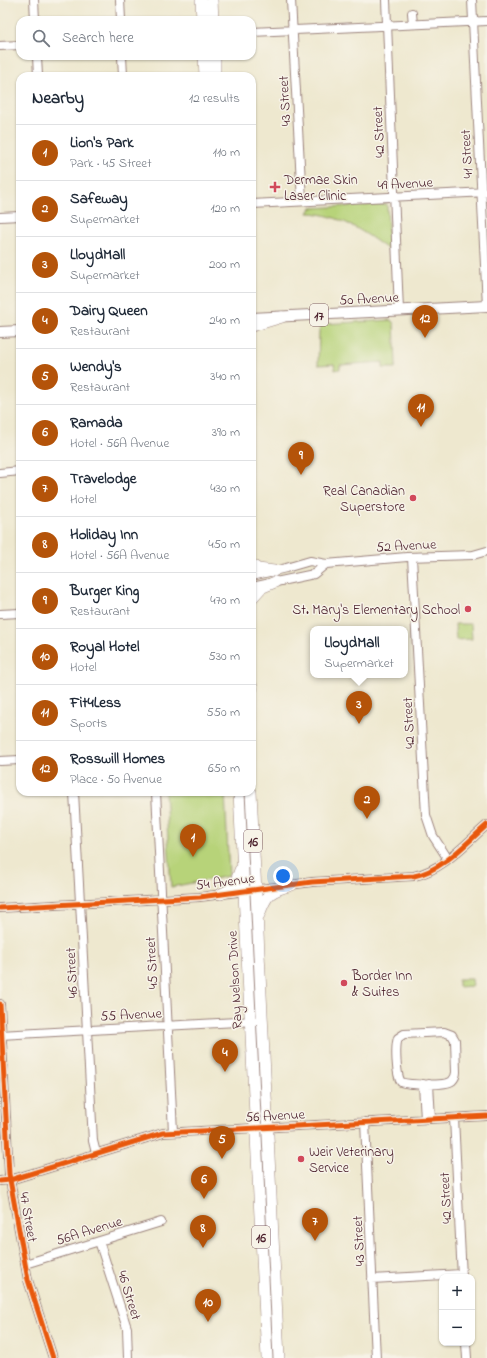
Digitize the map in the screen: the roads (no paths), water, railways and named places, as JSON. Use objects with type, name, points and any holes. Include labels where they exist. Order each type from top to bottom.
[{"type":"highway","points":[[201,0],[202,16]]},
{"type":"highway","points":[[212,0],[213,16]]},
{"type":"highway","points":[[204,60],[205,72]]},
{"type":"highway","points":[[215,60],[215,72]]},
{"type":"highway","points":[[256,325],[282,317]]},
{"type":"highway","points":[[256,568],[274,571]]},
{"type":"highway","points":[[256,594],[261,588],[275,582]]},
{"type":"highway","name":"Ray Nelson Drive","points":[[239,796],[267,1358]]},
{"type":"highway","name":"Ray Nelson Drive","points":[[251,796],[280,1358]]},
{"type":"highway","points":[[221,894],[230,890],[242,866]]},
{"type":"highway","points":[[257,919],[268,895],[278,889],[292,885]]},
{"type":"main road","name":"50 Avenue","points":[[256,318],[487,306]]},
{"type":"main road","points":[[0,332],[16,331]]},
{"type":"street","points":[[34,0],[35,16]]},
{"type":"street","points":[[120,0],[121,16]]},
{"type":"street","name":"43 Street","points":[[291,0],[302,202]]},
{"type":"street","name":"42 Street","points":[[386,0],[399,311]]},
{"type":"street","name":"41 Street","points":[[472,0],[484,192],[487,306]]},
{"type":"street","points":[[412,13],[413,24]]},
{"type":"street","points":[[256,32],[487,21]]},
{"type":"street","points":[[0,46],[16,45]]},
{"type":"street","points":[[37,60],[38,72]]},
{"type":"street","points":[[122,60],[124,72]]},
{"type":"street","name":"49 Avenue","points":[[256,204],[484,192]]},
{"type":"street","points":[[0,217],[16,216]]},
{"type":"street","points":[[0,472],[16,472]]},
{"type":"street","name":"52 Avenue","points":[[256,575],[310,561],[326,564],[412,557],[473,555],[487,551]]},
{"type":"street","name":"42 Street","points":[[412,557],[426,815],[433,836],[448,859]]},
{"type":"street","name":"52 Avenue","points":[[256,586],[314,574],[326,564]]},
{"type":"street","points":[[0,614],[16,613]]},
{"type":"street","points":[[0,761],[16,760]]},
{"type":"street","name":"46 Street","points":[[74,796],[93,1141],[96,1153]]},
{"type":"street","name":"45 Street","points":[[156,796],[173,1132]]},
{"type":"street","points":[[448,859],[487,825]]},
{"type":"street","name":"54 Avenue","points":[[0,908],[200,897],[326,881],[416,875],[431,870],[448,859]]},
{"type":"street","name":"47 Street","points":[[0,1004],[10,1180],[28,1280],[53,1358]]},
{"type":"street","name":"55 Avenue","points":[[1,1035],[262,1021]]},
{"type":"street","points":[[448,1033],[452,1035],[455,1040],[455,1076],[449,1082],[426,1084],[410,1084],[401,1082],[399,1079],[396,1046],[398,1038],[404,1034],[448,1033]]},
{"type":"street","points":[[426,1084],[428,1119]]},
{"type":"street","name":"56 Avenue","points":[[0,1182],[155,1135],[173,1132],[487,1116]]},
{"type":"street","name":"42 Street","points":[[454,1118],[462,1274]]},
{"type":"street","name":"43 Street","points":[[365,1122],[376,1358]]},
{"type":"street","name":"56A Avenue","points":[[25,1264],[161,1222]]},
{"type":"street","name":"46 Street","points":[[100,1241],[127,1328],[128,1358]]},
{"type":"street","points":[[372,1279],[439,1277]]},
{"type":"street","points":[[466,1346],[466,1358]]},
{"type":"place","name":"Dermae Skin Laser Clinic","points":[[275,187]]},
{"type":"place","name":"Rosswill Homes","points":[[425,338]]},
{"type":"place","name":"Fit4Less","points":[[421,427]]},
{"type":"place","name":"Burger King","points":[[301,475]]},
{"type":"place","name":"Real Canadian Superstore","points":[[413,498]]},
{"type":"place","name":"St. Mary's Elementary School","points":[[468,609]]},
{"type":"place","name":"LloydMall","points":[[359,724]]},
{"type":"place","name":"Safeway","points":[[367,819]]},
{"type":"place","name":"Lion's Park","points":[[193,857]]},
{"type":"place","name":"Border Inn & Suites","points":[[344,983]]},
{"type":"place","name":"Dairy Queen","points":[[225,1072]]},
{"type":"place","name":"Wendy's","points":[[222,1159]]},
{"type":"place","name":"Weir Veterinary Service","points":[[301,1159]]},
{"type":"place","name":"Ramada","points":[[204,1199]]},
{"type":"place","name":"Travelodge","points":[[315,1241]]},
{"type":"place","name":"Holiday Inn","points":[[203,1248]]},
{"type":"place","name":"Royal Hotel","points":[[208,1322]]}]
